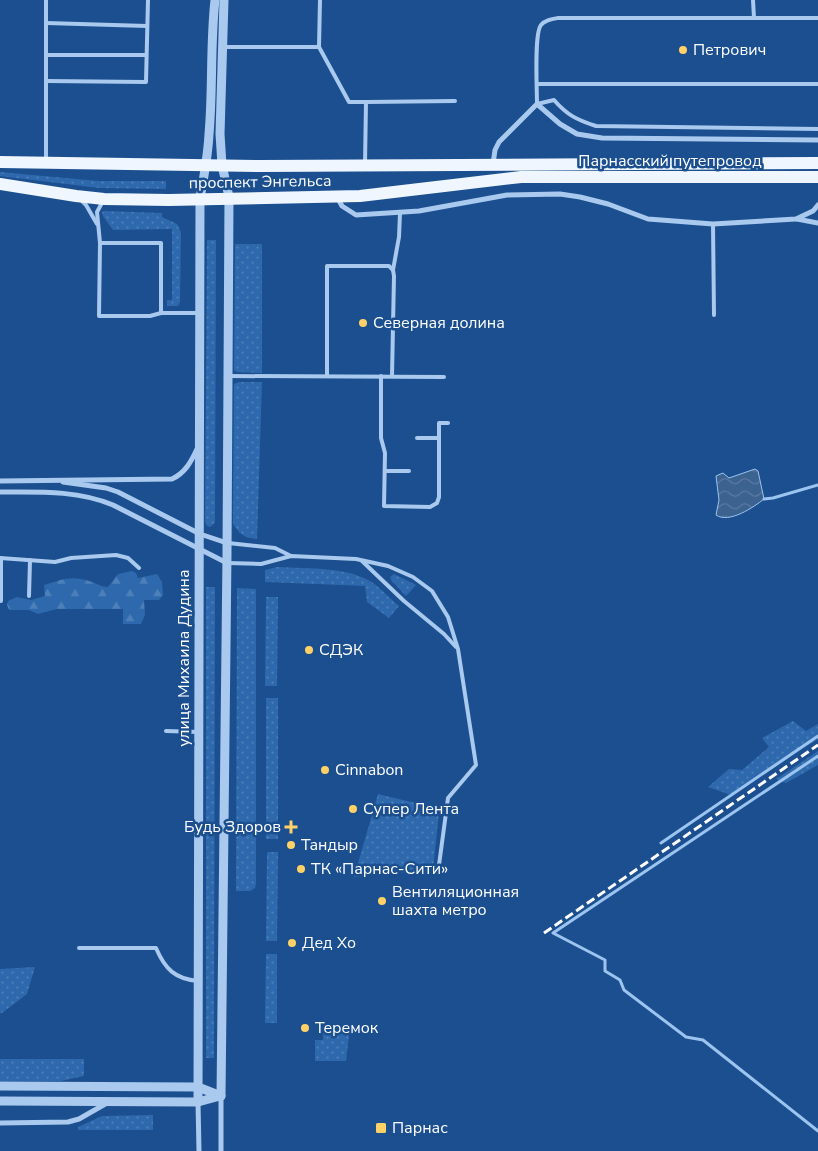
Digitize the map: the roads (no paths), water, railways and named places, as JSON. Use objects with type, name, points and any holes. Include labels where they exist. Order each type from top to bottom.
[{"type":"main road","name":"проспект Энгельса","points":[[0,162],[365,166],[493,165],[522,171]]},
{"type":"main road","name":"Парнасский путепровод","points":[[522,171],[818,164]]},
{"type":"main road","name":"проспект Энгельса","points":[[0,184],[104,199],[336,197],[360,196],[522,171]]},
{"type":"main road","name":"Парнасский путепровод","points":[[522,171],[818,177]]},
{"type":"street","name":"улица Михаила Дудина","points":[[199,1151],[200,198],[210,133],[210,52],[215,0]]},
{"type":"street","points":[[221,1151],[229,197],[222,165],[220,134],[224,0]]},
{"type":"street","points":[[493,165],[495,150],[499,142],[537,104],[560,124],[577,134],[602,138],[818,140]]},
{"type":"street","points":[[336,197],[342,206],[356,215],[400,213],[494,196],[560,194],[580,196],[648,219],[713,224],[796,219],[818,223]]},
{"type":"street","points":[[796,219],[814,211],[818,205]]},
{"type":"street","points":[[60,482],[71,480],[172,479],[184,471],[200,444]]},
{"type":"street","points":[[0,481],[60,482],[106,488],[118,492],[200,534],[227,543]]},
{"type":"street","points":[[0,492],[76,494],[98,498],[227,563]]},
{"type":"street","points":[[0,1086],[198,1087],[221,1096]]},
{"type":"street","points":[[0,1101],[198,1102],[221,1096]]},
{"type":"street","points":[[0,1123],[68,1122],[79,1119],[112,1101]]},
{"type":"lane","points":[[46,0],[46,164]]},
{"type":"lane","points":[[46,81],[146,82],[148,0]]},
{"type":"lane","points":[[320,0],[319,47],[349,102],[455,101]]},
{"type":"lane","points":[[753,0],[754,18]]},
{"type":"lane","points":[[818,18],[558,18],[546,20],[539,26],[537,35],[537,104],[554,100],[564,112],[596,126],[818,129]]},
{"type":"lane","points":[[46,23],[147,26]]},
{"type":"lane","points":[[223,47],[319,47]]},
{"type":"lane","points":[[46,56],[146,55]]},
{"type":"lane","points":[[537,84],[818,84]]},
{"type":"lane","points":[[365,166],[366,102]]},
{"type":"lane","points":[[76,196],[86,205],[98,229]]},
{"type":"lane","points":[[104,199],[98,212],[100,243],[99,316],[150,316],[161,312],[200,313]]},
{"type":"lane","points":[[796,219],[818,212]]},
{"type":"lane","points":[[392,270],[399,237],[400,213]]},
{"type":"lane","points":[[713,224],[714,315]]},
{"type":"lane","points":[[100,243],[161,243],[161,312]]},
{"type":"lane","points":[[327,376],[327,266],[389,266],[392,270],[394,276],[392,376]]},
{"type":"lane","points":[[228,376],[444,377]]},
{"type":"lane","points":[[381,376],[381,438],[385,453],[384,506],[434,506],[439,497],[439,423],[448,422]]},
{"type":"lane","points":[[417,438],[439,438]]},
{"type":"lane","points":[[385,471],[409,471]]},
{"type":"lane","points":[[227,543],[275,548],[291,556]]},
{"type":"lane","points":[[1,600],[0,558],[55,562],[71,558],[116,556],[128,558],[139,568]]},
{"type":"lane","points":[[227,563],[261,564],[291,556],[356,559],[396,569],[413,577],[432,591],[448,617],[458,648],[476,765],[448,798],[439,865]]},
{"type":"lane","points":[[29,596],[30,560]]},
{"type":"lane","points":[[362,561],[458,648]]},
{"type":"lane","points":[[166,731],[199,732]]},
{"type":"lane","points":[[79,948],[156,948],[165,966],[173,973],[186,980],[198,981]]},
{"type":"water","points":[[755,469],[758,471],[764,499],[748,510],[734,516],[721,517],[716,515],[719,500],[716,476],[723,473],[729,478]]},
{"type":"waterway","points":[[764,499],[818,485]]},
{"type":"waterway","points":[[661,843],[818,736]]},
{"type":"waterway","points":[[818,756],[553,933],[605,960],[605,971],[620,980],[624,990],[686,1037],[703,1040],[818,1131]]},
{"type":"railway","points":[[544,933],[818,745]]},
{"type":"place","name":"Петрович","points":[[683,50]]},
{"type":"place","name":"Северная долина","points":[[363,323]]},
{"type":"place","name":"СДЭК","points":[[309,650]]},
{"type":"place","name":"Cinnabon","points":[[325,770]]},
{"type":"place","name":"Супер Лента","points":[[353,809]]},
{"type":"place","name":"Будь Здоров","points":[[291,827]]},
{"type":"place","name":"Тандыр","points":[[291,845]]},
{"type":"place","name":"ТК «Парнас-Сити»","points":[[301,869]]},
{"type":"place","name":"Вентиляционная шахта метро","points":[[382,901]]},
{"type":"place","name":"Дед Хо","points":[[292,943]]},
{"type":"place","name":"Теремок","points":[[305,1028]]},
{"type":"place","name":"Парнас","points":[[381,1128]]}]
